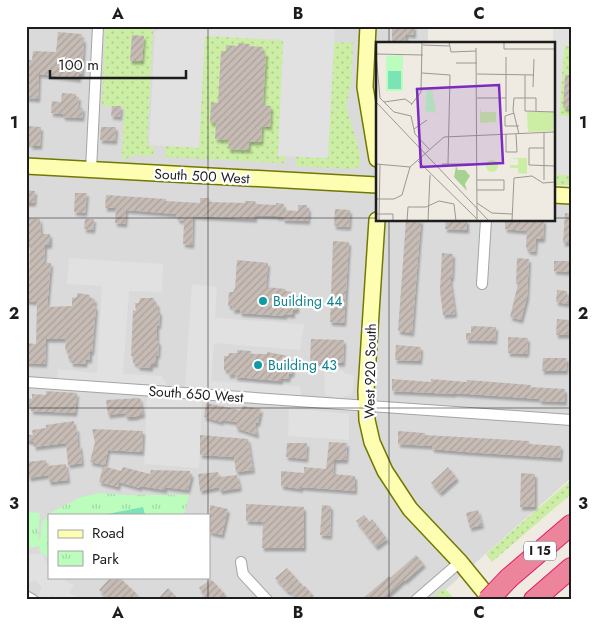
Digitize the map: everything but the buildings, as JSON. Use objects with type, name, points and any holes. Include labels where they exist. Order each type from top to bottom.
[{"type":"highway","name":"I 15","points":[[489,600],[509,578],[571,525]]},
{"type":"highway","name":"I 15","points":[[534,600],[571,568]]},
{"type":"street","points":[[91,170],[98,26]]},
{"type":"street","points":[[368,26],[365,87],[376,153]]},
{"type":"street","name":"South 500 West","points":[[26,166],[376,185]]},
{"type":"street","points":[[554,195],[571,196]]},
{"type":"street","name":"West 920 South","points":[[377,221],[367,406],[367,420],[372,442],[385,471],[410,509],[460,562],[489,600]]},
{"type":"street","points":[[482,284],[486,221]]},
{"type":"street","name":"South 650 West","points":[[26,382],[571,420]]},
{"type":"street","points":[[241,562],[243,574],[267,600]]},
{"type":"street","points":[[416,600],[460,562]]},
{"type":"street","points":[[26,596],[33,600]]},
{"type":"shaded area","points":[[26,26],[428,26],[428,42],[376,42],[376,221],[554,221],[554,195],[571,196],[571,478],[434,600],[26,600]]},
{"type":"shaded area","points":[[160,26],[335,26],[328,158],[278,156],[283,40],[205,36],[199,148],[149,145],[155,31],[159,31]]},
{"type":"shaded area","points":[[553,26],[571,26],[571,46],[564,45],[559,116],[571,117],[571,175],[554,174]]},
{"type":"shaded area","points":[[69,258],[163,264],[162,292],[129,291],[123,374],[162,376],[168,386],[57,381],[58,369],[97,373],[102,286],[67,284]]},
{"type":"shaded area","points":[[192,284],[217,287],[215,318],[304,324],[300,350],[214,343],[211,381],[299,386],[302,397],[185,387]]},
{"type":"shaded area","points":[[333,370],[344,371],[345,374],[354,375],[353,391],[350,395],[344,396],[343,399],[325,395],[324,373],[332,374]]},
{"type":"shaded area","points":[[147,396],[202,399],[199,468],[144,464]]},
{"type":"shaded area","points":[[289,408],[349,414],[349,440],[288,436]]},
{"type":"shaded area","points":[[42,553],[48,565],[48,578],[60,578],[74,585],[69,593],[76,596],[75,600],[56,600],[52,595],[49,600],[45,600],[38,595],[42,588],[35,580],[29,584],[26,580],[26,572],[28,570],[26,555]]},
{"type":"green space","points":[[105,26],[150,26],[150,30],[153,30],[147,146],[154,146],[153,156],[136,155],[122,160],[124,107],[102,106]]},
{"type":"green space","points":[[205,36],[284,40],[278,156],[286,156],[284,163],[165,157],[166,146],[199,147]]},
{"type":"green space","points":[[334,42],[353,43],[351,85],[346,106],[360,154],[360,165],[357,168],[351,169],[296,166],[296,157],[328,158]]},
{"type":"green space","points":[[564,45],[571,46],[571,117],[559,116]]},
{"type":"green space","points":[[557,174],[571,175],[571,185],[556,185]]},
{"type":"green space","points":[[571,480],[571,494],[492,562],[486,554]]},
{"type":"green space","points":[[100,493],[189,495],[184,514],[50,514],[81,497]]},
{"type":"green space","points":[[143,507],[145,514],[107,514]]},
{"type":"green space","points":[[26,512],[40,513],[38,536],[40,540],[42,522],[48,516],[48,558],[39,550],[40,546],[26,548]]},
{"type":"green space","points":[[444,588],[453,597],[449,600],[430,600]]},
{"type":"place","name":"Building 44","points":[[263,301]]},
{"type":"place","name":"Building 43","points":[[258,365]]}]
